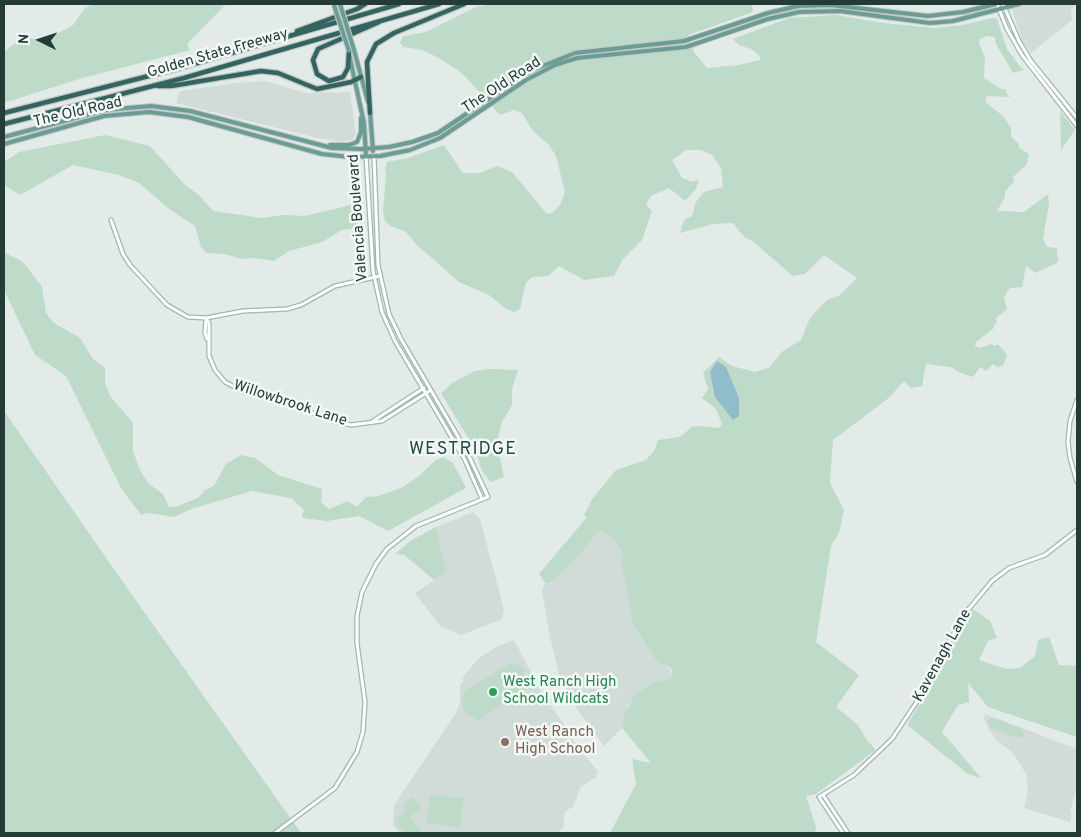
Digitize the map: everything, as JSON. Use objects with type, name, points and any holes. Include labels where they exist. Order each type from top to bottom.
[{"type":"highway","points":[[273,40],[357,9],[365,4]]},
{"type":"highway","name":"Golden State Freeway","points":[[4,113],[164,73],[399,4]]},
{"type":"highway","name":"Golden State Freeway","points":[[4,124],[151,86],[439,4]]},
{"type":"highway","points":[[370,113],[367,62],[376,44],[394,32],[464,4]]},
{"type":"highway","points":[[351,51],[348,68],[343,77],[329,81],[316,74],[312,64],[318,49],[387,18]]},
{"type":"highway","points":[[151,86],[171,86],[261,71],[278,73],[317,89],[356,81],[361,77]]},
{"type":"main road","name":"Valencia Boulevard","points":[[334,4],[361,77],[370,113],[374,156]]},
{"type":"main road","name":"Valencia Boulevard","points":[[340,4],[362,113],[366,156]]},
{"type":"main road","name":"The Old Road","points":[[4,137],[105,110],[151,106],[190,111],[324,146],[373,149],[405,144],[428,137],[461,119],[525,73],[547,62],[576,53],[693,39],[768,13],[798,6],[830,5],[928,16],[954,14],[997,4]]},
{"type":"main road","name":"The Old Road","points":[[4,144],[104,116],[141,112],[188,117],[322,154],[374,156],[421,146],[449,134],[526,80],[545,70],[577,58],[686,47],[768,20],[799,12],[840,12],[930,23],[953,21],[1004,6],[1019,4]]},
{"type":"main road","points":[[324,146],[349,146],[357,142],[361,132],[362,113]]},
{"type":"street","points":[[997,4],[1007,29],[1024,60],[1077,126]]},
{"type":"street","points":[[1004,6],[1019,41],[1031,61],[1077,118]]},
{"type":"street","points":[[461,119],[465,124]]},
{"type":"street","name":"Valencia Boulevard","points":[[366,156],[373,277],[386,322],[472,475],[482,499],[488,497],[478,472],[396,330],[386,302],[380,276],[374,156]]},
{"type":"street","points":[[111,220],[126,259],[167,305],[180,314],[206,318],[243,311],[287,309],[301,304],[335,286],[380,276]]},
{"type":"street","name":"Willowbrook Lane","points":[[206,318],[204,324],[212,364],[219,376],[232,387],[278,400],[338,423],[357,424],[385,420],[424,391]]},
{"type":"street","points":[[424,391],[428,386]]},
{"type":"street","points":[[424,391],[431,390]]},
{"type":"street","points":[[1077,400],[1070,420],[1068,442],[1070,458],[1077,482]]},
{"type":"street","points":[[275,833],[335,788],[357,752],[363,732],[365,702],[357,643],[357,616],[362,592],[376,564],[387,549],[416,526],[482,499]]},
{"type":"street","name":"Kavenagh Lane","points":[[821,796],[854,774],[892,739],[916,705],[963,616],[992,581],[1008,568],[1045,555],[1077,530]]},
{"type":"street","points":[[821,796],[843,833]]},
{"type":"street","points":[[821,796],[848,833]]},
{"type":"shaded area","points":[[1010,4],[1075,4],[1071,11],[1072,20],[1031,53],[1022,40]]},
{"type":"shaded area","points":[[266,81],[306,93],[350,92],[356,133],[352,140],[340,142],[318,138],[176,103],[180,91]]},
{"type":"shaded area","points":[[473,512],[480,519],[504,610],[502,619],[461,635],[440,626],[415,593],[446,572],[436,527]]},
{"type":"shaded area","points":[[600,530],[612,538],[623,552],[621,562],[633,624],[651,650],[669,666],[672,675],[669,679],[653,682],[628,704],[622,728],[604,746],[577,709],[560,678],[542,591],[544,585],[550,583],[581,553]]},
{"type":"shaded area","name":"West Ranch High School","points":[[514,640],[543,695],[566,727],[577,747],[598,771],[596,777],[581,787],[573,807],[565,811],[563,828],[557,833],[400,833],[393,825],[394,805],[456,713],[460,704],[460,685],[464,680],[462,678],[479,658],[496,647]]},
{"type":"shaded area","points":[[985,714],[1077,749],[1077,787],[1070,812],[1072,814],[1070,822],[1024,808],[1028,791],[1026,774],[1013,753],[997,741],[990,731],[984,719]]},
{"type":"green space","points":[[93,4],[226,4],[187,44],[190,50],[79,79],[4,103],[4,52],[18,41],[28,38],[44,41],[73,25],[85,8]]},
{"type":"green space","points":[[493,4],[752,4],[753,12],[688,35],[694,52],[707,68],[738,65],[760,60],[760,56],[751,49],[739,45],[733,39],[789,18],[836,15],[883,23],[935,28],[963,25],[992,18],[997,19],[1007,49],[1021,68],[1026,69],[1013,73],[996,44],[995,37],[987,36],[980,39],[979,43],[985,58],[984,78],[1001,89],[1006,89],[1005,91],[1010,97],[987,96],[985,102],[1003,116],[1011,128],[1011,137],[1018,143],[1020,149],[1029,154],[1027,164],[1013,177],[1014,181],[1005,192],[1005,197],[997,211],[1024,212],[1048,194],[1049,204],[1043,239],[1047,247],[1057,248],[1058,262],[1036,273],[1026,266],[1022,287],[1010,288],[1007,291],[1004,298],[1007,309],[996,318],[997,321],[993,329],[976,342],[975,346],[980,348],[991,344],[995,346],[998,344],[1007,355],[1003,366],[997,367],[993,364],[986,371],[980,367],[973,377],[958,372],[952,367],[926,364],[922,386],[911,388],[905,382],[902,383],[890,397],[833,440],[830,483],[844,510],[839,533],[831,546],[816,642],[859,675],[836,707],[858,725],[866,739],[876,750],[816,794],[806,796],[816,827],[815,833],[610,833],[636,784],[632,759],[651,763],[622,728],[624,716],[634,696],[653,682],[669,679],[672,675],[672,670],[669,666],[658,663],[633,624],[621,562],[623,552],[612,538],[600,530],[581,553],[550,583],[546,584],[539,574],[587,517],[584,515],[593,498],[616,470],[646,460],[654,451],[658,440],[680,437],[692,427],[719,428],[722,424],[716,409],[702,398],[708,389],[703,373],[719,357],[732,366],[755,372],[769,368],[783,351],[801,340],[810,318],[827,300],[839,296],[857,278],[824,255],[805,274],[793,276],[751,240],[745,238],[733,223],[713,224],[680,233],[684,220],[692,216],[696,202],[704,192],[723,187],[721,168],[712,155],[701,150],[686,150],[672,160],[682,178],[693,182],[699,179],[696,189],[685,201],[669,188],[651,196],[646,204],[652,211],[642,240],[623,259],[614,276],[584,280],[559,266],[548,276],[533,277],[526,282],[520,309],[514,312],[505,308],[489,295],[459,282],[416,244],[406,232],[391,226],[385,221],[383,211],[387,162],[408,158],[444,145],[463,173],[480,173],[497,166],[512,172],[547,214],[552,213],[560,205],[565,192],[556,156],[549,145],[532,130],[522,113],[514,110],[500,115],[463,74],[441,59],[422,50],[404,47],[400,43],[403,36],[426,32],[476,7]]},
{"type":"green space","points":[[1057,107],[1075,130],[1061,150],[1060,111]]},
{"type":"green space","points":[[105,135],[150,146],[184,184],[200,196],[213,211],[262,218],[283,215],[305,216],[359,203],[359,219],[356,228],[342,230],[322,242],[289,251],[274,261],[255,258],[242,259],[224,254],[207,253],[201,247],[195,226],[169,209],[139,183],[119,175],[73,165],[20,195],[4,185],[4,162],[19,152]]},
{"type":"green space","points":[[4,252],[23,262],[42,287],[46,313],[54,323],[80,338],[93,359],[105,368],[105,382],[110,396],[133,423],[133,451],[140,470],[149,484],[163,494],[169,507],[175,507],[198,498],[205,490],[214,486],[226,464],[241,455],[255,458],[278,475],[322,489],[321,502],[329,509],[348,501],[357,507],[366,497],[379,496],[403,487],[419,476],[436,460],[443,457],[453,463],[466,488],[388,531],[359,516],[327,521],[303,518],[304,510],[291,498],[252,491],[191,509],[174,517],[148,513],[141,515],[121,488],[66,376],[35,355],[4,290]]},
{"type":"green space","points":[[488,369],[518,370],[512,389],[512,405],[502,422],[497,442],[504,477],[491,482],[482,471],[475,449],[441,393],[452,383],[475,371]]},
{"type":"green space","points":[[4,411],[125,585],[301,833],[4,833]]},
{"type":"green space","points":[[436,527],[446,572],[434,580],[404,555],[395,554],[410,541]]},
{"type":"green space","points":[[973,609],[990,621],[997,638],[988,641],[979,660],[1006,669],[1020,668],[1035,656],[1038,640],[1049,637],[1059,665],[1077,666],[1077,737],[988,707],[968,683],[969,702],[958,705],[942,732],[981,778],[968,774],[907,725],[959,629]]},
{"type":"green space","points":[[509,664],[517,665],[523,669],[526,676],[526,684],[530,686],[476,722],[475,718],[467,714],[463,708],[463,694],[474,685]]},
{"type":"green space","points":[[994,718],[1022,729],[1024,736],[1018,738],[989,727],[988,720]]},
{"type":"green space","points":[[430,795],[463,798],[460,827],[427,823]]},
{"type":"green space","points":[[413,797],[422,808],[410,817],[422,833],[404,833],[395,820],[406,811],[403,804]]},
{"type":"water","points":[[717,361],[726,367],[739,398],[739,416],[733,420],[715,397],[710,372]]},
{"type":"place","name":"West Ranch High School Wildcats","points":[[493,692]]},
{"type":"place","name":"West Ranch High School","points":[[505,742]]},
{"type":"district","name":"WESTRIDGE","points":[[463,450]]}]
